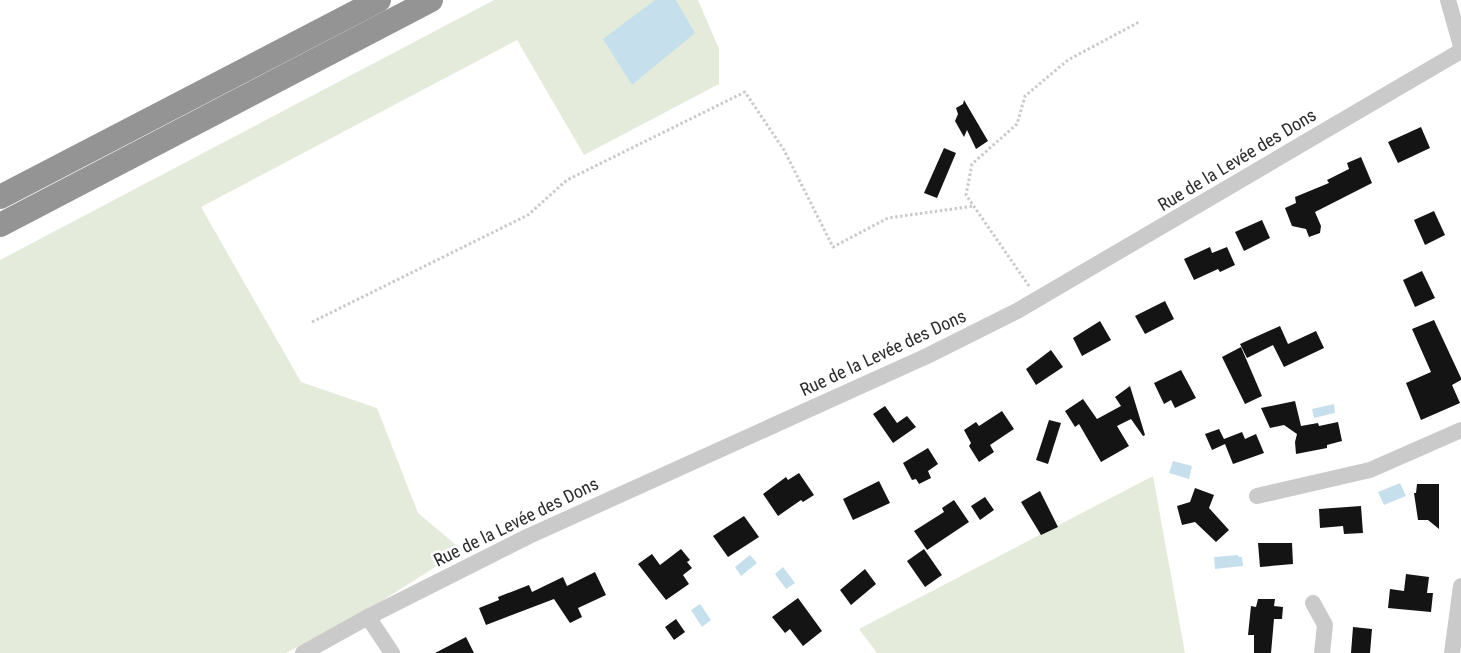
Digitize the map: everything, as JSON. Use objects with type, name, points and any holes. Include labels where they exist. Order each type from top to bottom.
[{"type":"highway","points":[[0,197],[379,0]]},
{"type":"highway","points":[[0,225],[431,0]]},
{"type":"street","points":[[1448,0],[1461,46]]},
{"type":"street","name":"Rue de la Levée des Dons","points":[[303,653],[529,536],[927,356],[1038,299],[1461,51]]},
{"type":"street","points":[[1257,496],[1370,470],[1461,430]]},
{"type":"street","points":[[1452,653],[1461,586]]},
{"type":"street","points":[[1313,603],[1325,625],[1322,653]]},
{"type":"street","points":[[368,618],[392,653]]},
{"type":"path","points":[[1038,299],[966,195],[972,164],[1017,124],[1025,96],[1068,60],[1139,22]]},
{"type":"path","points":[[312,322],[528,215],[566,180],[745,92],[784,150],[833,247],[888,218],[974,206]]},
{"type":"green space","points":[[494,0],[698,0],[719,49],[719,84],[584,155],[517,40],[201,207],[301,382],[377,408],[418,513],[462,550],[377,604],[286,653],[0,653],[0,260]]},
{"type":"green space","points":[[1153,476],[1185,653],[877,653],[859,629]]},
{"type":"water","points":[[655,0],[676,0],[695,33],[632,85],[603,39]]},
{"type":"water","points":[[1334,404],[1335,413],[1314,418],[1312,409]]},
{"type":"water","points":[[1173,461],[1192,466],[1189,479],[1169,473]]},
{"type":"water","points":[[1400,483],[1406,496],[1384,505],[1378,492]]},
{"type":"water","points":[[750,555],[757,563],[741,576],[735,567]]},
{"type":"water","points":[[1238,555],[1242,557],[1243,566],[1215,569],[1214,557]]},
{"type":"water","points":[[783,567],[795,583],[786,589],[775,574]]},
{"type":"water","points":[[700,604],[711,620],[702,627],[691,610]]},
{"type":"building","points":[[964,100],[988,141],[976,149],[967,130],[964,137],[955,121],[958,114],[956,108],[963,104]]},
{"type":"building","points":[[1421,127],[1430,148],[1398,163],[1388,142]]},
{"type":"building","points":[[944,148],[956,153],[937,198],[924,193]]},
{"type":"building","points":[[1361,157],[1372,183],[1315,212],[1321,226],[1320,233],[1309,237],[1306,229],[1292,226],[1285,208],[1296,203],[1295,197],[1329,183],[1327,180],[1349,169],[1347,163]]},
{"type":"building","points":[[1434,211],[1445,235],[1425,245],[1414,220]]},
{"type":"building","points":[[1262,220],[1270,238],[1244,251],[1235,232]]},
{"type":"building","points":[[1210,247],[1212,253],[1227,247],[1235,265],[1220,272],[1218,269],[1194,280],[1184,259]]},
{"type":"building","points":[[1422,271],[1435,298],[1415,307],[1403,280]]},
{"type":"building","points":[[1165,301],[1174,319],[1145,334],[1135,316]]},
{"type":"building","points":[[1434,320],[1461,378],[1461,380],[1452,385],[1460,403],[1421,420],[1406,383],[1431,372],[1412,329]]},
{"type":"building","points":[[1100,321],[1111,340],[1082,356],[1073,338]]},
{"type":"building","points":[[1280,326],[1288,344],[1316,331],[1324,348],[1284,367],[1273,345],[1247,358],[1240,344]]},
{"type":"building","points":[[1241,347],[1262,396],[1245,404],[1222,357]]},
{"type":"building","points":[[1051,350],[1063,367],[1036,385],[1026,369]]},
{"type":"building","points":[[1181,370],[1196,398],[1175,408],[1171,400],[1164,404],[1154,383]]},
{"type":"building","points":[[1130,386],[1145,435],[1143,436],[1131,419],[1117,426],[1129,446],[1101,462],[1079,424],[1075,427],[1065,411],[1083,399],[1097,419],[1121,406],[1115,397]]},
{"type":"building","points":[[1295,401],[1301,426],[1318,423],[1319,426],[1338,422],[1342,441],[1327,445],[1327,448],[1296,454],[1295,442],[1297,434],[1284,425],[1270,428],[1261,408]]},
{"type":"building","points":[[885,406],[897,423],[907,416],[916,427],[893,443],[873,414]]},
{"type":"building","points":[[1002,411],[1014,429],[990,445],[994,452],[979,462],[969,446],[971,443],[964,430],[976,422],[979,426]]},
{"type":"building","points":[[1049,420],[1061,423],[1048,464],[1036,460]]},
{"type":"building","points":[[1219,429],[1224,439],[1242,432],[1245,439],[1256,434],[1264,453],[1233,464],[1225,444],[1212,450],[1205,434]]},
{"type":"building","points":[[928,448],[938,464],[928,471],[931,478],[919,484],[916,479],[912,480],[903,463]]},
{"type":"building","points":[[799,473],[814,495],[803,502],[801,500],[778,516],[763,494],[786,477],[788,480]]},
{"type":"building","points":[[879,481],[890,503],[853,520],[843,499]]},
{"type":"building","points":[[1417,484],[1439,484],[1439,529],[1428,520],[1418,520],[1414,493],[1416,493]]},
{"type":"building","points":[[1195,488],[1214,495],[1209,508],[1229,530],[1216,542],[1195,522],[1182,525],[1177,506],[1190,502]]},
{"type":"building","points":[[1040,491],[1058,527],[1041,535],[1021,502]]},
{"type":"building","points":[[985,497],[994,510],[980,520],[971,506]]},
{"type":"building","points":[[954,500],[969,522],[927,550],[914,531],[944,512],[942,508]]},
{"type":"building","points":[[1361,506],[1363,533],[1344,534],[1343,526],[1320,528],[1319,509]]},
{"type":"building","points":[[744,516],[759,537],[728,557],[713,536]]},
{"type":"building","points":[[1258,543],[1292,543],[1293,564],[1260,567]]},
{"type":"building","points":[[681,549],[690,560],[687,562],[692,568],[683,575],[689,584],[666,600],[638,564],[652,554],[660,565]]},
{"type":"building","points":[[924,549],[942,575],[925,587],[907,561]]},
{"type":"building","points":[[865,569],[876,584],[851,605],[840,590]]},
{"type":"building","points":[[595,572],[606,595],[578,608],[582,617],[570,623],[554,599],[486,625],[479,608],[499,600],[498,597],[529,585],[532,592],[563,577],[567,586]]},
{"type":"building","points":[[1406,574],[1429,577],[1427,593],[1433,593],[1431,612],[1388,608],[1390,589],[1404,591]]},
{"type":"building","points":[[798,598],[822,631],[803,646],[790,629],[785,633],[772,617]]},
{"type":"building","points":[[1258,599],[1275,599],[1274,606],[1283,607],[1282,619],[1274,619],[1271,653],[1254,653],[1254,635],[1248,635],[1251,606],[1256,607]]},
{"type":"building","points":[[676,619],[685,632],[674,640],[665,627]]},
{"type":"building","points":[[1353,627],[1372,629],[1370,653],[1351,653]]},
{"type":"building","points":[[466,637],[474,653],[435,653]]}]
